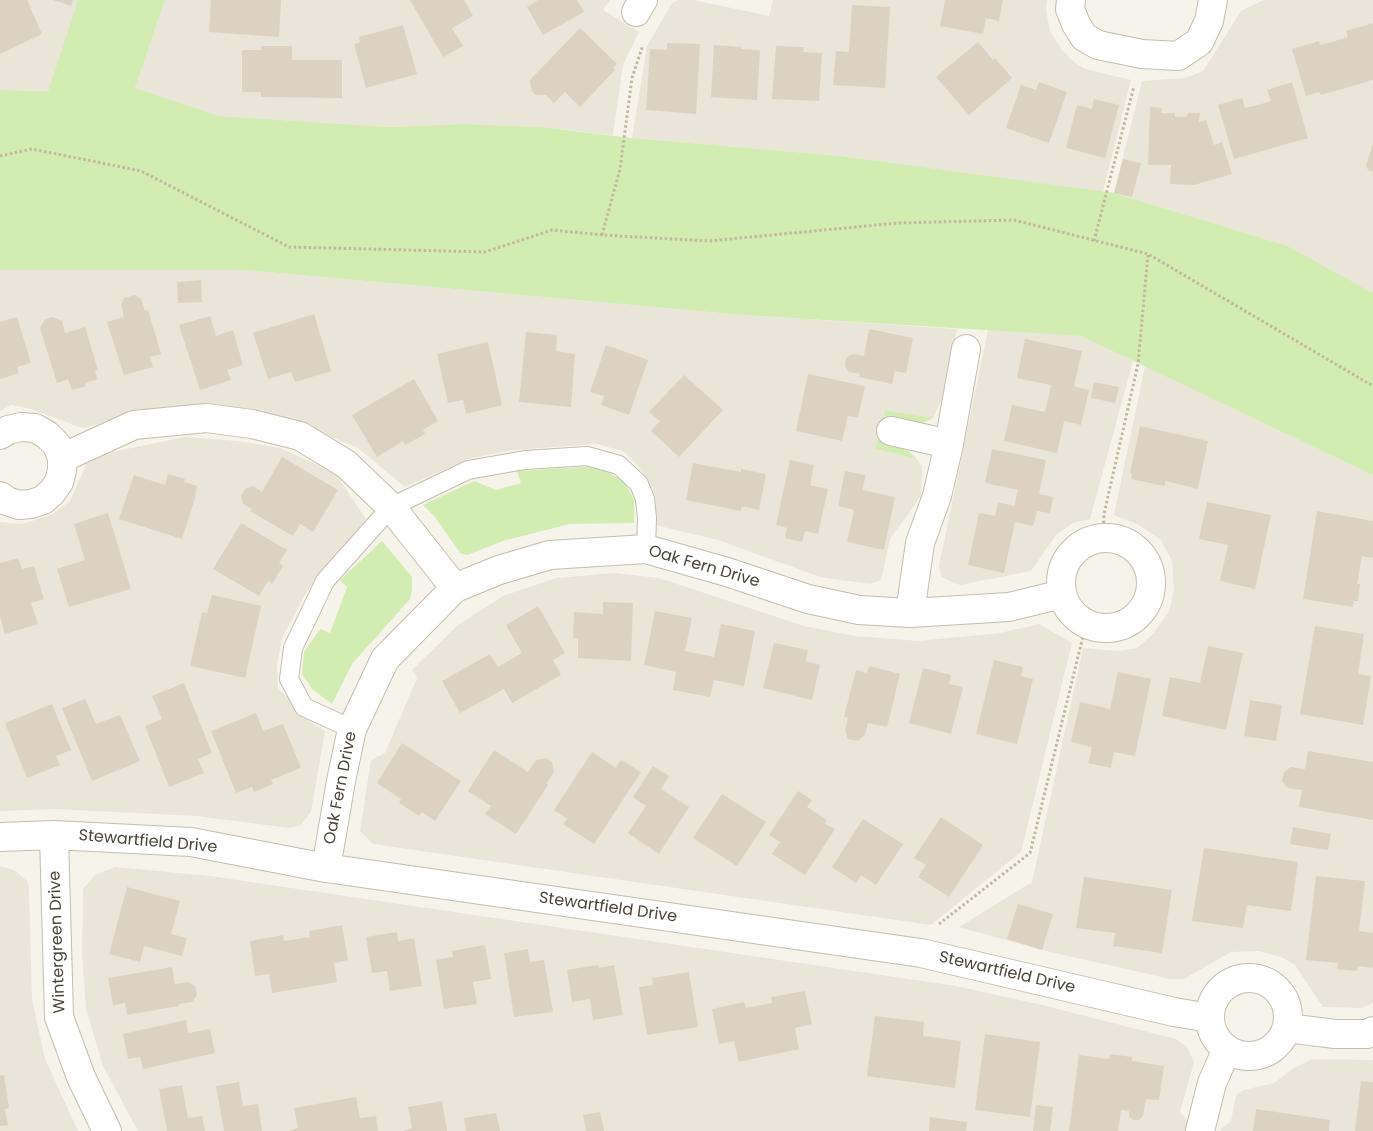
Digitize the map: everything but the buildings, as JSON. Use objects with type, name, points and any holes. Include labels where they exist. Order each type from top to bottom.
[{"type":"street","points":[[1071,0],[1070,9],[1076,24],[1084,37],[1098,45],[1142,54],[1178,56],[1199,42],[1209,21],[1213,0]]},
{"type":"street","points":[[910,612],[920,543],[937,496],[949,444],[966,349]]},
{"type":"street","points":[[62,458],[134,425],[206,418],[252,424],[300,436],[346,464],[391,507],[455,588]]},
{"type":"street","points":[[0,435],[8,430],[21,427],[35,428],[47,435],[56,445],[62,458],[59,482],[43,500],[19,505],[7,501],[0,496]]},
{"type":"street","points":[[891,431],[949,444]]},
{"type":"street","points":[[1103,538],[1118,539],[1131,546],[1142,556],[1149,570],[1151,584],[1148,599],[1141,612],[1129,622],[1115,627],[1100,628],[1086,624],[1075,616],[1067,606],[1062,594],[1061,578],[1065,563],[1074,551],[1088,542],[1103,538]]},
{"type":"street","name":"Oak Fern Drive","points":[[326,868],[352,729],[385,659],[455,588],[498,570],[550,555],[646,549],[727,572],[808,599],[859,610],[910,612],[1009,607],[1062,594]]},
{"type":"street","name":"Stewartfield Drive","points":[[0,837],[54,835],[191,842],[326,868],[922,953],[1174,1012],[1210,1018]]},
{"type":"street","name":"Wintergreen Drive","points":[[54,835],[59,1017],[81,1077],[107,1131]]},
{"type":"street","points":[[1248,978],[1260,979],[1272,984],[1280,992],[1287,1004],[1289,1015],[1287,1028],[1282,1039],[1274,1048],[1263,1054],[1251,1056],[1239,1055],[1227,1049],[1218,1041],[1212,1030],[1210,1018],[1214,1000],[1225,986],[1236,980],[1248,978]]},
{"type":"street","points":[[1287,1028],[1335,1034],[1367,1034],[1373,1031]]},
{"type":"street","points":[[1200,1131],[1212,1083],[1227,1049]]},
{"type":"lane","points":[[352,729],[304,707],[289,679],[293,648],[325,581],[391,507],[468,470],[525,460],[587,456],[619,465],[639,484],[645,499],[646,508],[646,549]]},
{"type":"path","points":[[602,235],[620,169],[632,78],[646,33],[640,6]]},
{"type":"path","points":[[1094,241],[1142,54]]},
{"type":"path","points":[[0,156],[32,149],[140,171],[289,247],[485,252],[552,230],[709,241],[898,223],[1014,220],[1148,254],[1373,386]]},
{"type":"path","points":[[1103,538],[1104,514],[1138,364],[1148,254]]},
{"type":"path","points":[[922,953],[940,923],[1030,853],[1086,624]]},
{"type":"shaded area","points":[[0,0],[78,0],[48,91],[0,90]]},
{"type":"shaded area","points":[[165,0],[610,0],[603,10],[639,32],[623,65],[613,135],[540,127],[464,124],[390,127],[219,116],[135,88]]},
{"type":"shaded area","points":[[678,0],[694,0],[769,16],[773,0],[1047,0],[1046,10],[1050,31],[1062,50],[1074,62],[1085,69],[1131,80],[1103,192],[841,156],[632,138],[647,46],[672,3]]},
{"type":"shaded area","points":[[1264,0],[1373,0],[1373,293],[1288,246],[1114,193],[1142,81],[1185,78],[1203,71],[1241,11]]},
{"type":"shaded area","points":[[0,270],[245,270],[743,315],[957,329],[942,399],[933,418],[885,410],[875,449],[917,459],[922,467],[921,496],[890,539],[881,580],[870,584],[820,577],[718,540],[655,525],[656,511],[653,488],[638,466],[623,451],[596,444],[512,450],[468,459],[405,487],[358,448],[289,419],[251,409],[207,405],[166,407],[83,428],[31,409],[11,405],[0,411]]},
{"type":"shaded area","points":[[988,330],[1082,336],[1133,361],[1090,519],[1073,523],[1056,535],[1031,571],[960,585],[941,576],[939,566]]},
{"type":"shaded area","points":[[1145,366],[1373,475],[1373,1003],[1362,1008],[1323,1007],[1295,965],[1281,957],[1259,951],[1231,952],[1184,979],[1170,979],[1042,950],[959,927],[1032,882],[1083,648],[1119,651],[1137,648],[1154,633],[1169,611],[1174,589],[1172,561],[1161,540],[1139,525],[1114,515]]},
{"type":"shaded area","points":[[184,437],[238,441],[280,448],[335,473],[366,519],[306,593],[282,638],[277,665],[278,688],[306,719],[325,731],[311,812],[301,825],[290,828],[196,816],[55,809],[0,811],[0,522],[23,524],[53,514],[70,501],[87,463],[107,453]]},
{"type":"shaded area","points":[[615,573],[659,578],[804,626],[855,636],[918,641],[1000,633],[1039,624],[1072,643],[1021,852],[931,925],[373,844],[360,831],[371,760],[385,753],[417,678],[412,670],[458,625],[503,596],[556,578]]},
{"type":"shaded area","points":[[0,866],[14,870],[27,881],[29,887],[32,1000],[45,1059],[78,1131],[0,1131]]},
{"type":"shaded area","points":[[115,867],[210,876],[956,986],[1038,1004],[1176,1039],[1187,1047],[1194,1062],[1180,1112],[1188,1121],[1186,1131],[138,1131],[103,1066],[86,1009],[82,954],[83,889],[95,875]]},
{"type":"shaded area","points":[[1312,1059],[1373,1060],[1373,1131],[1221,1131],[1231,1121],[1236,1095],[1244,1090],[1274,1083],[1294,1068]]},
{"type":"green space","points":[[78,0],[165,0],[135,88],[219,116],[390,127],[464,124],[540,127],[632,138],[841,156],[1114,193],[1288,246],[1373,293],[1373,475],[1081,336],[743,315],[245,270],[0,270],[0,90],[48,91]]},
{"type":"green space","points":[[885,410],[933,418],[923,423],[890,418],[884,443],[907,450],[917,459],[875,449]]},
{"type":"green space","points":[[599,466],[624,482],[634,499],[634,523],[569,524],[503,541],[467,555],[460,553],[435,517],[423,505],[474,481],[496,490],[521,483],[517,471]]},
{"type":"green space","points":[[382,541],[412,577],[410,599],[352,664],[332,704],[312,689],[302,674],[304,652],[320,629],[330,633],[347,587],[340,580]]}]
